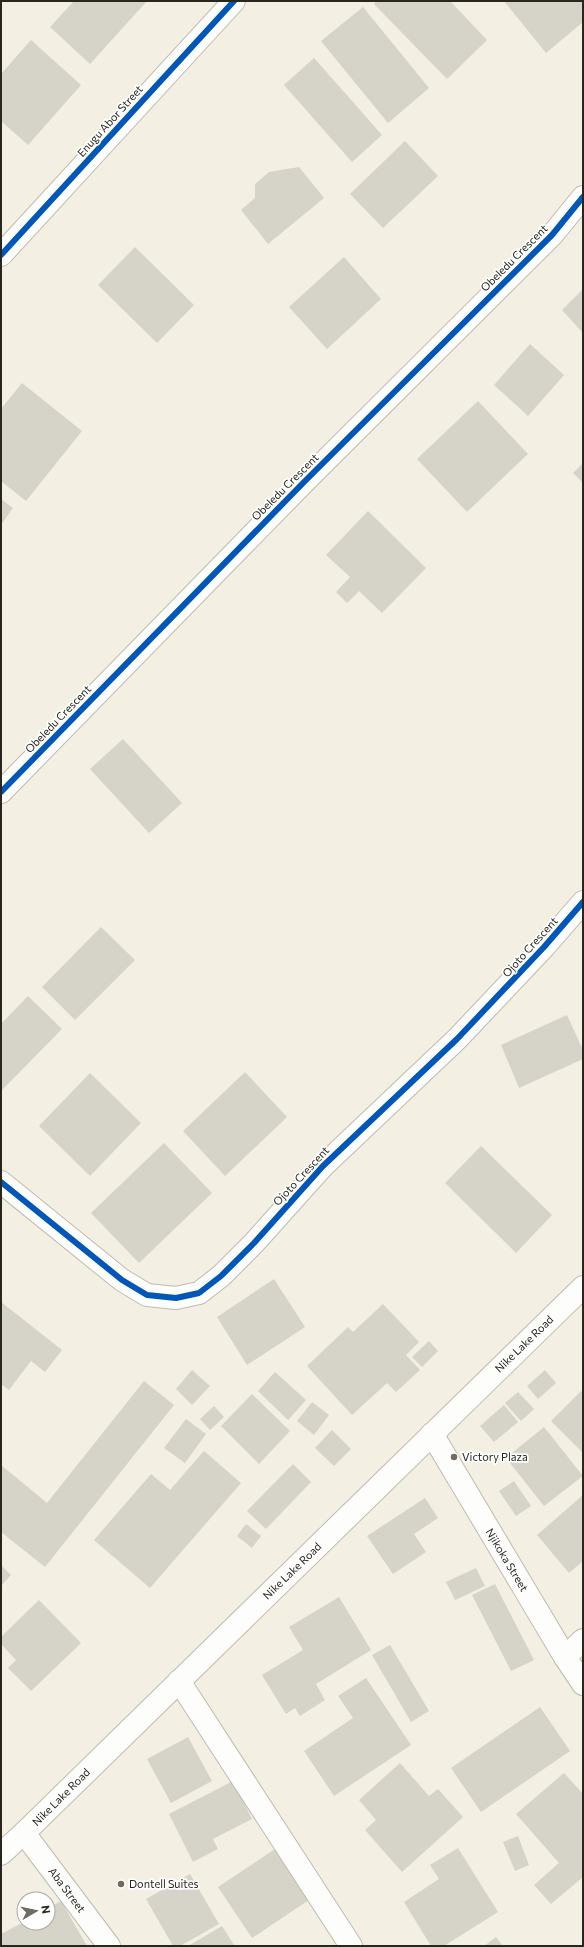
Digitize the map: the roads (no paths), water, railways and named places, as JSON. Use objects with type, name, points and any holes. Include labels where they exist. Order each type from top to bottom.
[{"type":"street","name":"Enugu Abor Street","points":[[1,255],[234,1]]},
{"type":"street","name":"Obeledu Crescent","points":[[1,792],[305,481],[552,235],[583,197]]},
{"type":"street","name":"Ojoto Crescent","points":[[1,1182],[122,1280],[147,1295],[176,1298],[199,1293],[221,1276],[254,1243],[323,1166],[457,1039],[544,947],[583,902]]},
{"type":"street","name":"Nike Lake Road","points":[[1,1854],[583,1287]]},
{"type":"street","name":"Njikoka Street","points":[[432,1434],[565,1657],[583,1684]]},
{"type":"street","points":[[565,1657],[583,1640]]},
{"type":"street","points":[[179,1681],[351,1946]]},
{"type":"street","name":"Aba Street","points":[[24,1833],[109,1946]]},
{"type":"place","name":"Victory Plaza","points":[[454,1457]]},
{"type":"place","name":"Dontell Suites","points":[[121,1884]]}]
